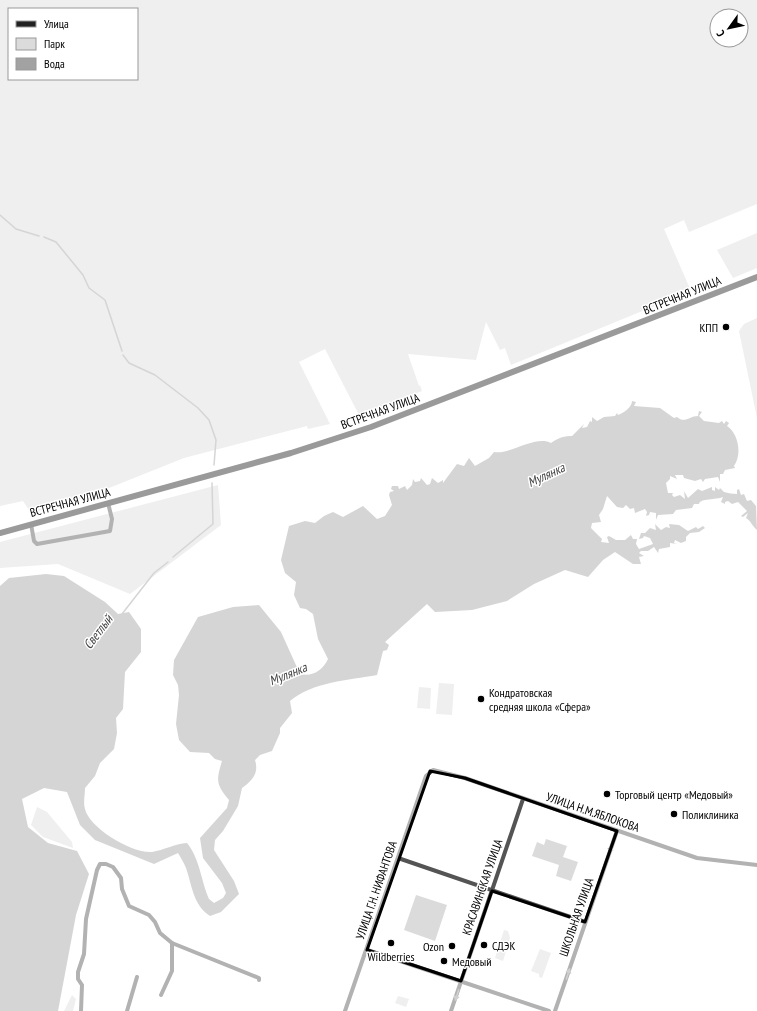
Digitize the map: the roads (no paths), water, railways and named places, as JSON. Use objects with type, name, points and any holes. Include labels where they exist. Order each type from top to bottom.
[{"type":"main road","name":"ВСТРЕЧНАЯ УЛИЦА","points":[[0,533],[291,453],[371,427],[757,277]]},
{"type":"street","points":[[31,524],[34,541],[37,544],[110,531],[112,519],[108,504]]},
{"type":"street","name":"УЛИЦА Н.М.ЯБЛОКОВА","points":[[426,776],[433,770],[442,771],[697,858],[757,865]]},
{"type":"street","name":"УЛИЦА Г.Н. НИФАНТОВА","points":[[345,1011],[426,776]]},
{"type":"street","name":"КРАСАВИНСКАЯ УЛИЦА","points":[[451,1011],[523,799]]},
{"type":"street","name":"ШКОЛЬНАЯ УЛИЦА","points":[[556,1011],[617,831]]},
{"type":"street","points":[[398,858],[585,922]]},
{"type":"street","points":[[81,1011],[82,985],[78,979],[78,972],[84,954],[86,919],[97,870],[100,864],[113,866],[121,878],[122,889],[129,906],[149,915],[155,922],[160,933],[172,943],[259,978],[259,980]]},
{"type":"street","points":[[161,995],[172,971],[172,943]]},
{"type":"street","points":[[367,950],[549,1011]]},
{"type":"street","points":[[127,1011],[137,977]]},
{"type":"water","name":"Мулянка","points":[[632,401],[636,402],[634,406],[660,408],[674,418],[677,417],[682,420],[698,416],[699,411],[702,412],[699,416],[704,421],[719,423],[722,421],[724,424],[726,421],[729,423],[727,426],[737,439],[738,445],[738,456],[734,466],[735,468],[725,470],[723,474],[720,474],[720,482],[718,477],[705,479],[703,482],[701,479],[695,481],[684,478],[683,475],[675,475],[677,479],[670,476],[670,479],[666,483],[668,493],[673,493],[672,495],[674,497],[680,495],[685,499],[684,491],[688,498],[698,489],[702,491],[712,487],[712,490],[715,491],[715,487],[719,490],[720,488],[724,492],[737,494],[737,490],[739,489],[741,495],[744,494],[747,501],[751,500],[756,506],[757,530],[746,518],[748,513],[743,517],[741,516],[747,511],[738,502],[732,504],[728,501],[725,502],[725,504],[721,502],[723,497],[702,501],[699,504],[694,504],[692,508],[676,510],[673,514],[658,515],[656,520],[656,513],[650,512],[649,515],[646,516],[647,512],[645,509],[635,513],[634,508],[630,509],[626,505],[623,508],[617,507],[607,496],[603,509],[599,515],[601,522],[592,523],[591,528],[602,539],[601,542],[609,543],[607,537],[609,536],[616,540],[625,540],[631,535],[633,539],[637,539],[636,544],[639,549],[653,544],[650,538],[644,536],[643,538],[639,539],[641,533],[645,533],[650,528],[656,530],[655,524],[661,530],[666,527],[670,528],[669,524],[679,525],[688,531],[696,527],[698,529],[703,526],[705,528],[699,532],[690,533],[686,537],[686,541],[681,543],[675,540],[674,543],[677,544],[670,543],[670,547],[659,549],[658,553],[654,547],[648,551],[641,551],[639,553],[644,556],[639,557],[641,564],[633,564],[615,552],[603,560],[588,577],[565,570],[534,584],[507,601],[472,610],[435,612],[427,604],[385,642],[389,645],[387,650],[383,651],[377,675],[343,680],[320,686],[299,695],[290,701],[292,713],[280,728],[280,733],[272,751],[260,755],[255,760],[256,772],[254,776],[242,788],[238,806],[223,831],[215,840],[214,850],[234,881],[239,894],[221,912],[210,916],[200,906],[194,894],[186,868],[178,853],[154,864],[95,840],[80,825],[67,792],[44,788],[22,799],[28,827],[48,843],[77,851],[89,874],[76,915],[58,1011],[0,1011],[0,586],[9,578],[46,574],[64,576],[105,602],[118,614],[129,612],[141,629],[141,652],[125,672],[123,709],[116,718],[117,733],[114,749],[100,763],[95,776],[85,788],[85,809],[94,824],[113,838],[134,849],[144,852],[152,852],[187,843],[198,863],[209,899],[214,903],[223,898],[226,893],[222,883],[203,858],[200,838],[227,808],[229,800],[219,786],[218,782],[222,761],[215,759],[209,753],[190,752],[179,740],[176,724],[179,695],[178,685],[173,675],[174,660],[198,617],[233,607],[259,605],[281,632],[300,674],[305,675],[317,672],[328,659],[318,639],[313,614],[306,609],[300,608],[294,595],[296,582],[285,573],[281,560],[289,526],[305,521],[315,523],[324,516],[333,512],[343,517],[363,506],[377,519],[385,516],[392,505],[389,495],[390,492],[394,491],[391,489],[392,486],[398,486],[399,489],[405,486],[407,490],[412,485],[413,479],[415,482],[420,481],[421,478],[427,485],[430,484],[432,478],[438,483],[443,480],[443,483],[457,464],[464,466],[469,458],[475,466],[489,458],[494,452],[507,451],[538,441],[551,443],[562,437],[572,436],[584,424],[582,428],[587,427],[590,421],[592,422],[592,417],[597,421],[604,417],[615,416],[617,413],[618,415],[629,408]]},
{"type":"waterway","points":[[0,215],[16,229],[39,236]]},
{"type":"waterway","points":[[44,237],[56,242],[83,275],[89,288],[105,300],[122,351]]},
{"type":"waterway","name":"Светлый","points":[[123,355],[129,363],[155,375],[198,408],[209,420],[216,440],[214,465]]},
{"type":"waterway","name":"Светлый","points":[[173,557],[213,524],[212,483]]},
{"type":"waterway","name":"Светлый","points":[[122,614],[154,573],[168,562]]},
{"type":"place","name":"КПП","points":[[726,327]]},
{"type":"place","name":"Кондратовская средняя школа «Сфера»","points":[[481,699]]},
{"type":"place","name":"Торговый центр «Медовый»","points":[[607,794]]},
{"type":"place","name":"Поликлиника","points":[[674,814]]},
{"type":"place","name":"Wildberries","points":[[391,943]]},
{"type":"place","name":"СДЭК","points":[[484,945]]},
{"type":"place","name":"Ozon","points":[[452,946]]},
{"type":"place","name":"Медовый","points":[[444,961]]}]
